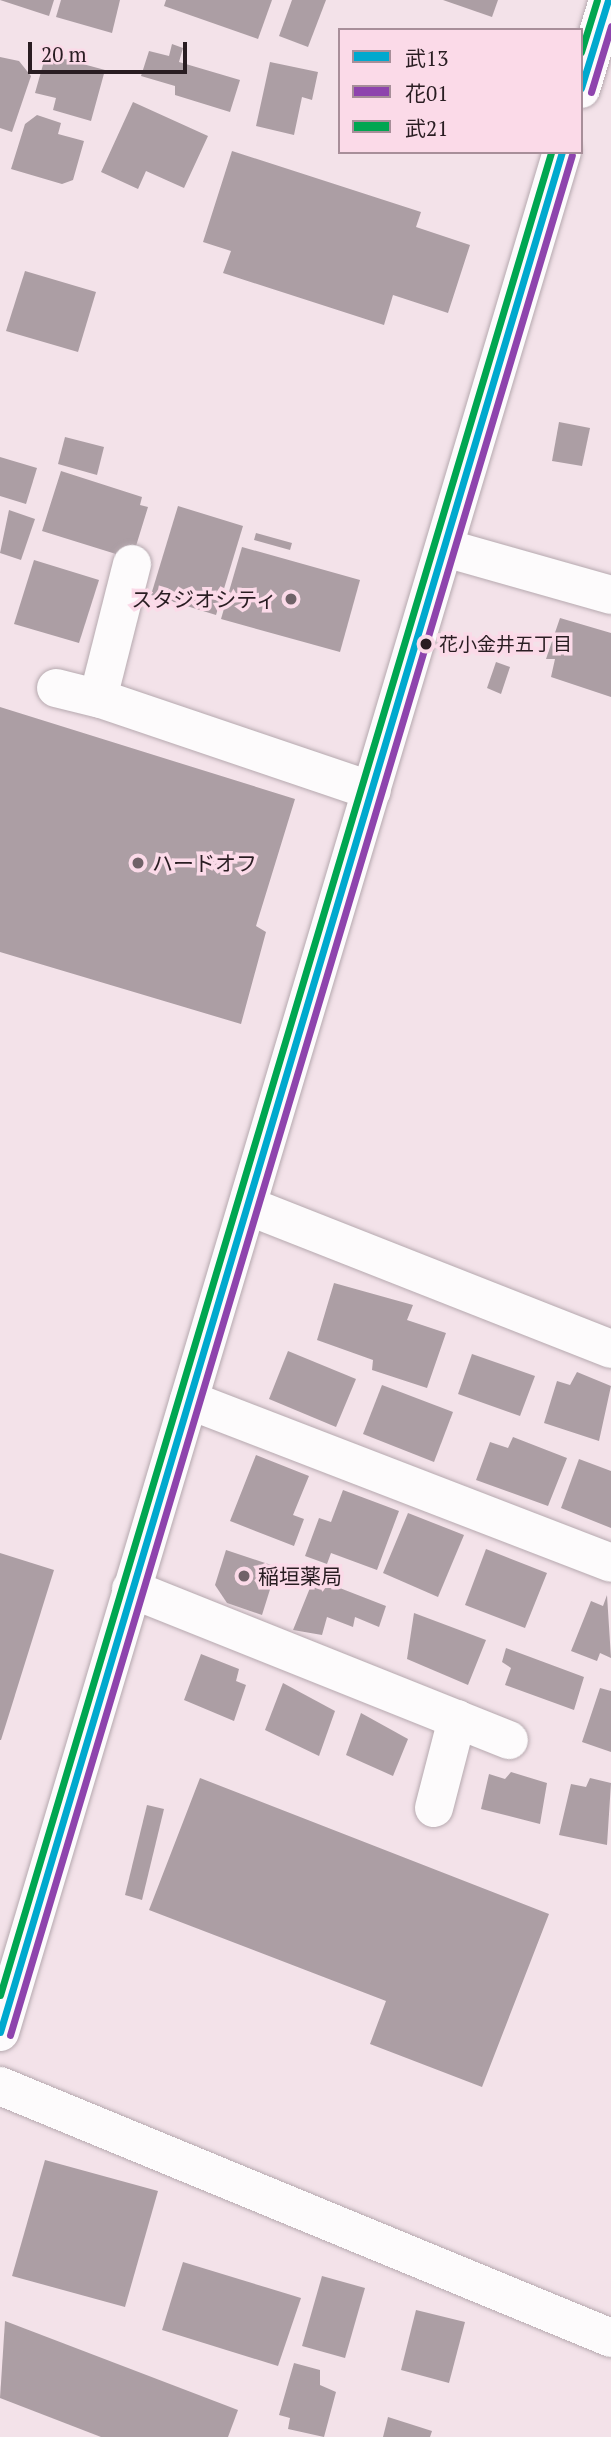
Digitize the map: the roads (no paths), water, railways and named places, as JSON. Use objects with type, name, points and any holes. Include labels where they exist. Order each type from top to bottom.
[{"type":"main road","points":[[583,82],[608,0]]},
{"type":"main road","points":[[0,2032],[561,154]]},
{"type":"main road","points":[[445,548],[611,595]]},
{"type":"main road","points":[[100,699],[132,564]]},
{"type":"main road","points":[[56,688],[100,699],[372,791]]},
{"type":"main road","points":[[248,1206],[611,1349]]},
{"type":"main road","points":[[188,1401],[611,1563]]},
{"type":"main road","points":[[131,1589],[509,1740]]},
{"type":"main road","points":[[434,1808],[457,1719]]},
{"type":"main road","points":[[0,2086],[611,2338]]},
{"type":"place","name":"スタジオシティ","points":[[291,599]]},
{"type":"place","name":"花小金井五丁目","points":[[426,644]]},
{"type":"place","name":"ハードオフ","points":[[138,863]]},
{"type":"place","name":"稲垣薬局","points":[[244,1576]]}]
